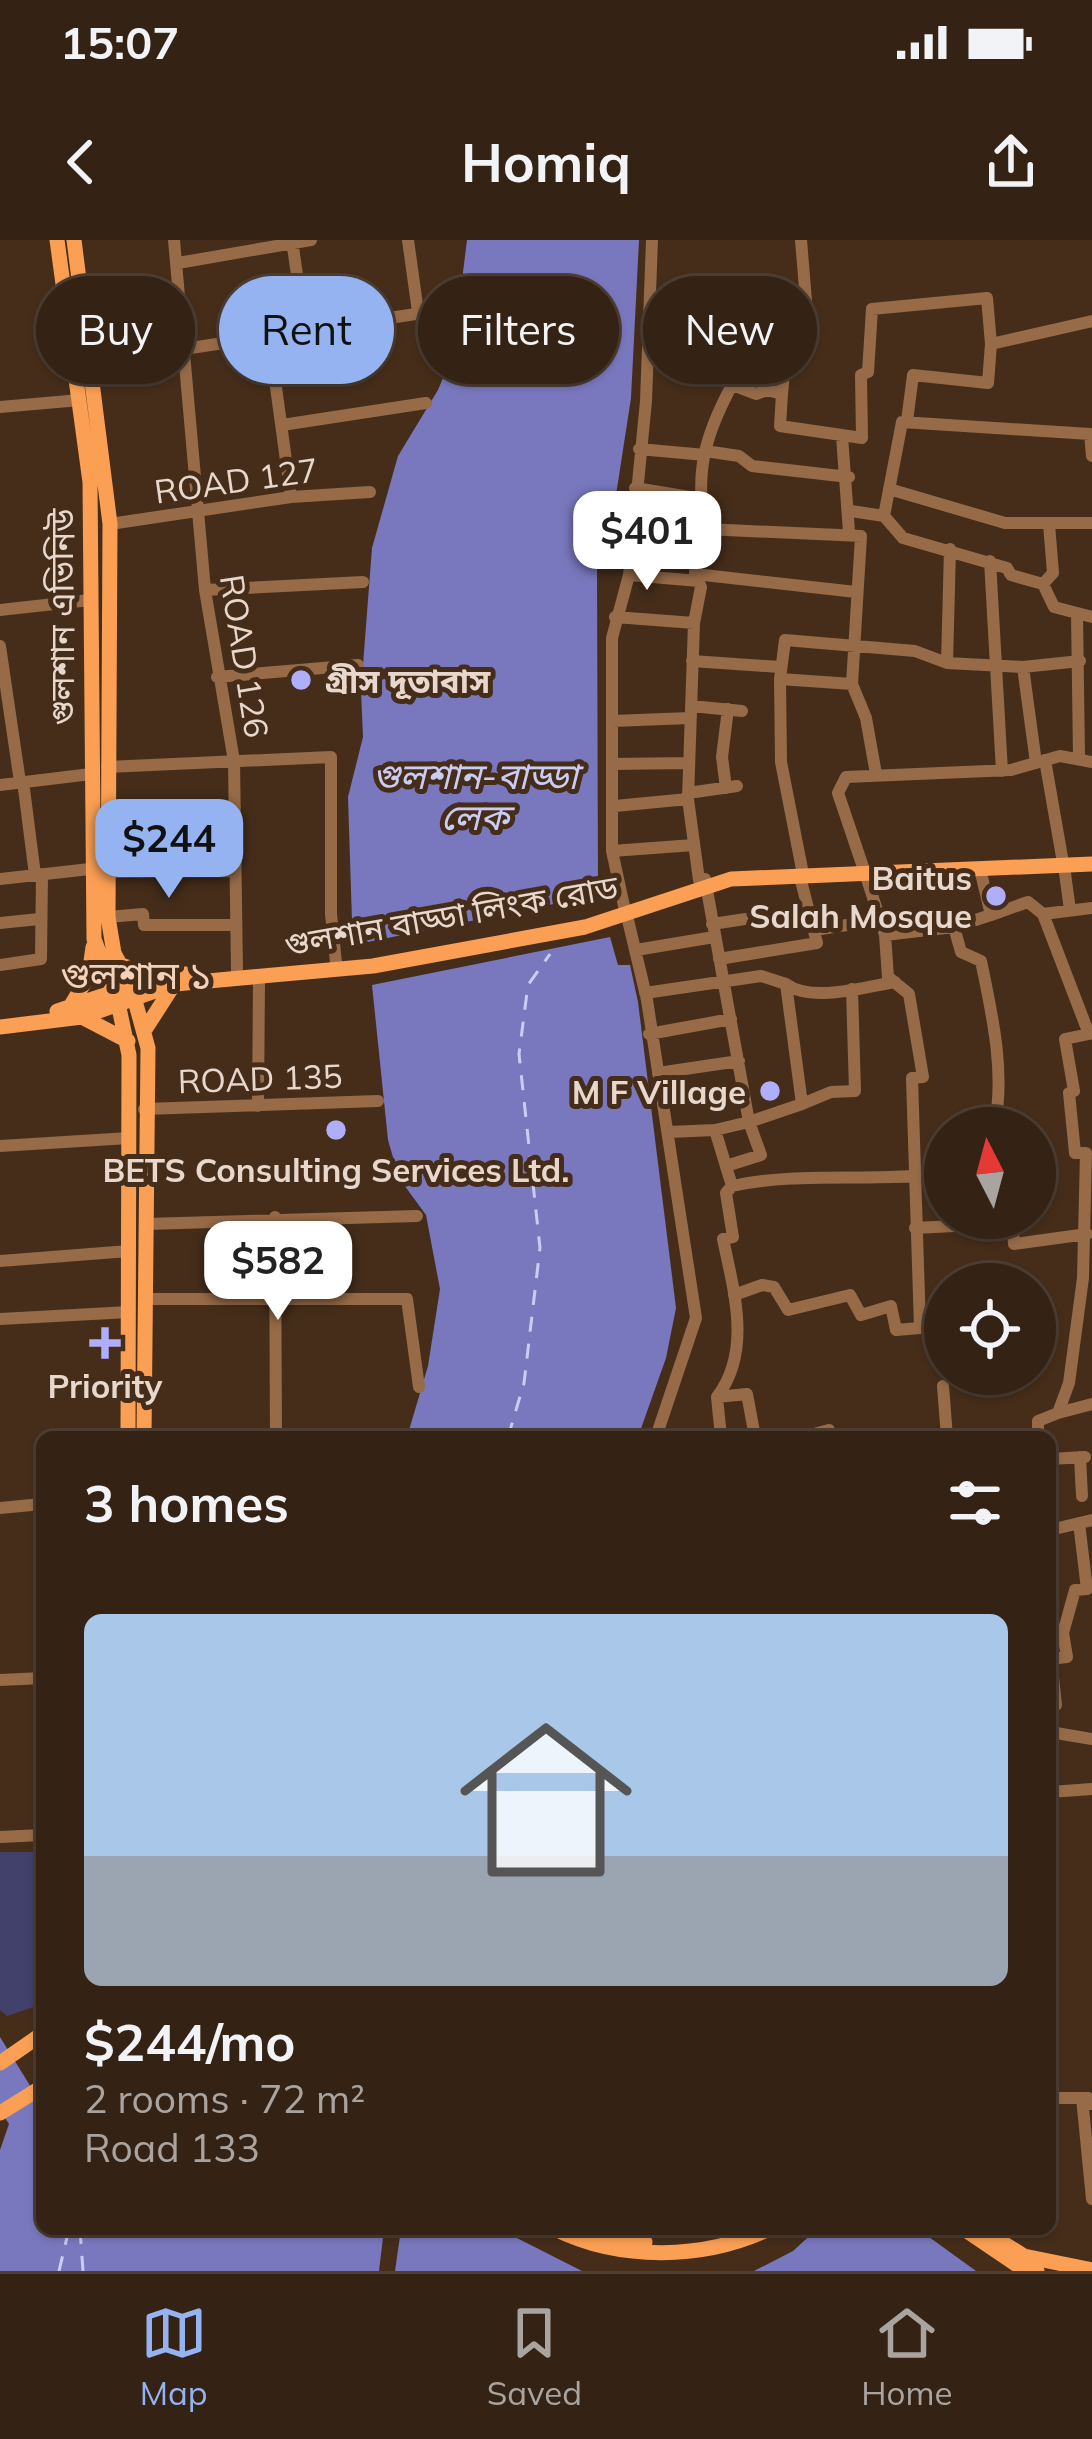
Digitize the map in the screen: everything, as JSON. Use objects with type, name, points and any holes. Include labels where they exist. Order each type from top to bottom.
[{"type":"main road","name":"গুলশান এভিনিউ","points":[[57,240],[65,276]]},
{"type":"main road","name":"গুলশান এভিনিউ","points":[[74,240],[77,276]]},
{"type":"main road","name":"গুলশান এভিনিউ","points":[[82,384],[90,482],[90,600],[99,770],[107,811],[94,939],[125,994]]},
{"type":"main road","name":"গুলশান এভিনিউ","points":[[87,384],[110,524],[99,871],[125,994]]},
{"type":"main road","name":"গুলশান বাড্ডা লিংক রোড","points":[[172,980],[260,979],[375,966],[603,922],[704,881],[801,873],[980,869],[1092,854]]},
{"type":"main road","name":"গুলশান বাড্ডা লিংক রোড","points":[[864,871],[1063,861],[1092,864]]},
{"type":"main road","name":"গুলশান বাড্ডা লিংক রোড","points":[[172,980],[336,963],[625,911]]},
{"type":"main road","points":[[75,1013],[89,975],[94,939]]},
{"type":"main road","points":[[119,964],[172,980]]},
{"type":"main road","points":[[0,1027],[75,1013],[172,980]]},
{"type":"main road","points":[[144,1431],[146,1028],[172,980]]},
{"type":"main road","points":[[125,994],[146,1028]]},
{"type":"main road","points":[[125,994],[128,1431]]},
{"type":"main road","points":[[0,1017],[75,1013],[128,1041]]},
{"type":"main road","points":[[129,1312],[145,1299]]},
{"type":"main road","points":[[0,2073],[36,2040]]},
{"type":"main road","points":[[0,2062],[36,2049]]},
{"type":"main road","points":[[0,2113],[36,2091]]},
{"type":"main road","points":[[568,2235],[635,2250],[694,2251],[749,2235]]},
{"type":"main road","points":[[591,2235],[635,2250]]},
{"type":"main road","points":[[628,2235],[672,2243],[714,2235]]},
{"type":"main road","points":[[973,2235],[1028,2270]]},
{"type":"main road","points":[[991,2235],[1024,2256],[1092,2270]]},
{"type":"street","name":"ROAD 126","points":[[174,240],[180,276]]},
{"type":"street","points":[[178,263],[311,240]]},
{"type":"street","points":[[394,316],[418,312],[408,240]]},
{"type":"street","points":[[652,240],[629,575],[615,617],[611,850],[645,993],[696,1318],[658,1431]]},
{"type":"street","points":[[801,240],[807,313],[789,318],[780,427],[862,438],[859,398],[861,375],[868,372],[870,310],[987,298],[988,383],[913,375],[907,421]]},
{"type":"street","points":[[292,242],[297,276]]},
{"type":"street","points":[[991,344],[1092,321]]},
{"type":"street","name":"ROAD 126","points":[[190,384],[205,590],[234,761],[237,972]]},
{"type":"street","points":[[276,384],[291,497]]},
{"type":"street","points":[[726,1166],[761,1155],[749,1122],[688,796],[701,530],[696,499],[706,434],[732,385],[756,394],[767,389],[782,394]]},
{"type":"street","points":[[0,407],[80,400]]},
{"type":"street","points":[[282,425],[426,403]]},
{"type":"street","points":[[884,516],[900,424],[907,421],[1090,434],[1092,456]]},
{"type":"street","points":[[842,436],[849,477],[849,532]]},
{"type":"street","points":[[639,449],[739,456],[752,466],[849,477]]},
{"type":"street","points":[[635,488],[696,499]]},
{"type":"street","points":[[890,489],[972,516],[1092,523]]},
{"type":"street","name":"ROAD 127","points":[[110,524],[291,497],[370,492]]},
{"type":"street","points":[[851,512],[884,516],[903,538],[990,561],[1015,577],[1043,584]]},
{"type":"street","points":[[1043,584],[1054,573],[1049,524]]},
{"type":"street","points":[[633,526],[849,532],[861,538],[852,684],[866,718],[876,774]]},
{"type":"street","points":[[947,663],[950,549]]},
{"type":"street","points":[[990,561],[1002,771]]},
{"type":"street","points":[[629,575],[856,592]]},
{"type":"street","points":[[205,590],[363,582]]},
{"type":"street","points":[[1043,584],[1048,603],[1092,617]]},
{"type":"street","points":[[0,610],[90,600]]},
{"type":"street","points":[[734,1295],[762,1285],[775,1287],[788,1310],[850,1295],[860,1316],[891,1306],[896,1330],[920,1328],[912,1078],[923,1077],[911,1000],[892,980],[885,935],[838,793],[846,777],[1002,771],[1040,762],[1085,760],[1077,614]]},
{"type":"street","points":[[615,617],[694,623]]},
{"type":"street","points":[[806,910],[781,762],[780,673],[785,640],[915,651],[947,663],[1023,667],[1080,661]]},
{"type":"street","points":[[0,646],[2,689],[38,875],[40,959],[0,965]]},
{"type":"street","points":[[692,661],[852,684]]},
{"type":"street","points":[[217,677],[358,664]]},
{"type":"street","points":[[1023,667],[1070,910]]},
{"type":"street","points":[[613,721],[735,710],[722,757],[731,787],[615,806]]},
{"type":"street","points":[[0,784],[99,770],[331,757],[336,963]]},
{"type":"street","points":[[612,764],[688,763]]},
{"type":"street","points":[[107,811],[235,807]]},
{"type":"street","points":[[611,850],[694,845]]},
{"type":"street","points":[[980,869],[991,915]]},
{"type":"street","points":[[0,879],[99,871],[235,871]]},
{"type":"street","points":[[885,935],[954,927],[1028,902],[1042,914],[1090,1038],[1065,1039],[1074,1091],[1069,1093],[1076,1153],[1087,1153],[1087,1276],[1069,1383],[1058,1414]]},
{"type":"street","points":[[1042,914],[1092,908]]},
{"type":"street","points":[[635,948],[811,909],[817,943],[718,959]]},
{"type":"street","points":[[108,916],[143,914],[144,925],[235,925]]},
{"type":"street","points":[[0,923],[39,920]]},
{"type":"street","points":[[814,930],[880,920]]},
{"type":"street","points":[[603,922],[618,926],[635,948]]},
{"type":"street","points":[[954,927],[961,952],[982,961],[991,994],[996,1107]]},
{"type":"street","points":[[645,993],[761,976],[796,991],[852,989],[892,980]]},
{"type":"street","points":[[259,1106],[260,979]]},
{"type":"street","points":[[786,984],[802,1104]]},
{"type":"street","points":[[669,1132],[715,1130],[831,1092],[855,1090],[852,989]]},
{"type":"street","points":[[650,1034],[730,1019]]},
{"type":"street","points":[[658,1073],[739,1061]]},
{"type":"street","name":"ROAD 135","points":[[144,1108],[378,1101]]},
{"type":"street","points":[[715,1130],[732,1186]]},
{"type":"street","points":[[0,1146],[129,1138]]},
{"type":"street","points":[[720,1431],[717,1397],[733,1372],[739,1335],[723,1240],[734,1238],[726,1193],[732,1186],[780,1176],[822,1180],[915,1176]]},
{"type":"street","points":[[146,1224],[417,1216]]},
{"type":"street","points":[[275,1217],[277,1431]]},
{"type":"street","points":[[915,1228],[924,1227]]},
{"type":"street","points":[[1056,1238],[1087,1234]]},
{"type":"street","points":[[1015,1239],[1016,1244],[1052,1239]]},
{"type":"street","points":[[0,1261],[129,1251]]},
{"type":"street","points":[[145,1299],[407,1299],[419,1387]]},
{"type":"street","points":[[0,1319],[129,1312]]},
{"type":"street","points":[[717,1397],[747,1394],[754,1431]]},
{"type":"street","points":[[944,1395],[947,1431]]},
{"type":"street","points":[[1038,1431],[1038,1421],[1092,1404]]},
{"type":"street","points":[[1056,1459],[1083,1457],[1082,1496]]},
{"type":"street","points":[[0,1508],[36,1505]]},
{"type":"street","points":[[1056,1529],[1086,1522],[1090,1589],[1075,1590],[1063,1633],[1067,1657],[1056,1658]]},
{"type":"street","points":[[0,1680],[36,1678]]},
{"type":"street","points":[[1056,1733],[1092,1739]]},
{"type":"street","points":[[1056,1792],[1092,1789]]},
{"type":"street","points":[[0,1837],[36,1835]]},
{"type":"street","points":[[1056,2098],[1087,2101],[1092,2199]]},
{"type":"shaded area","points":[[0,1852],[36,1852],[36,2006],[7,2016],[0,2010]]},
{"type":"water","name":"গুলশান-বাড্ডা লেক","points":[[467,240],[639,240],[631,398],[612,521],[597,566],[598,888],[588,897],[363,943],[352,921],[348,797],[363,737],[361,691],[372,548],[398,456],[440,384],[619,384],[619,276],[463,276]]},
{"type":"water","points":[[610,937],[618,965],[630,965],[676,1308],[666,1358],[640,1431],[409,1431],[428,1366],[440,1289],[426,1215],[399,1178],[388,1140],[372,985]]},
{"type":"water","points":[[0,2037],[36,2095],[36,2235],[383,2235],[379,2271],[0,2271],[0,2150],[9,2124],[0,2110]]},
{"type":"water","points":[[400,2235],[511,2235],[582,2271],[395,2271]]},
{"type":"water","points":[[810,2235],[926,2235],[976,2271],[754,2271],[793,2251]]},
{"type":"ferry route","points":[[510,1431],[524,1383],[540,1248],[519,1054],[528,985],[550,954]]},
{"type":"ferry route","points":[[59,2271],[68,2235]]},
{"type":"ferry route","points":[[80,2235],[83,2271]]},
{"type":"place","name":"গ্রীস দূতাবাস","points":[[301,680]]},
{"type":"place","name":"Baitus Salah Mosque","points":[[996,896]]},
{"type":"place","name":"M F Village","points":[[770,1091]]},
{"type":"place","name":"BETS Consulting Services Ltd.","points":[[336,1130]]},
{"type":"place","name":"Priority","points":[[105,1343]]},
{"type":"district","name":"গুলশান ১","points":[[136,974]]}]
